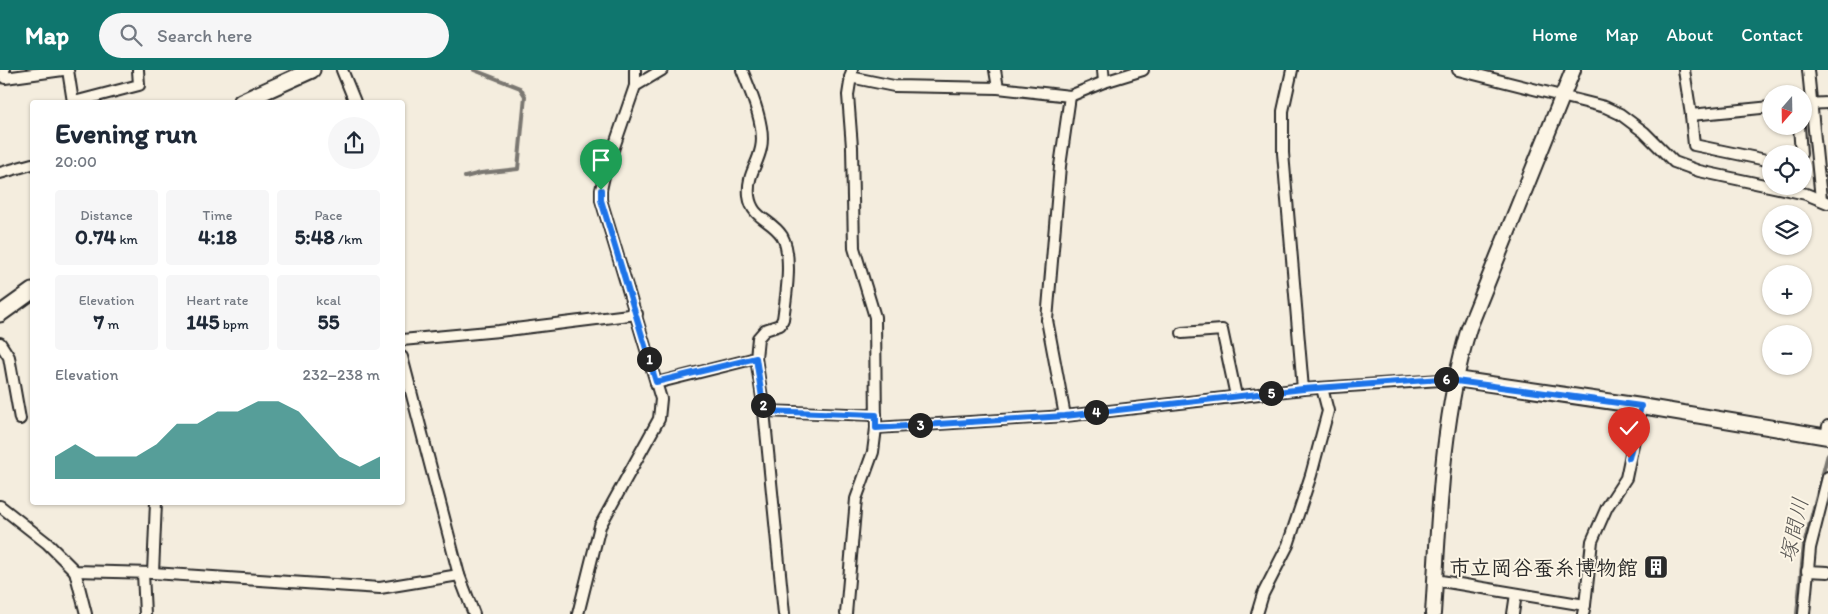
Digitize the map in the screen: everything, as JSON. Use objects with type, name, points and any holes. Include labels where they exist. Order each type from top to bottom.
[{"type":"main road","points":[[245,100],[312,70]]},
{"type":"main road","points":[[0,314],[30,292]]},
{"type":"street","points":[[4,70],[5,78],[63,70]]},
{"type":"street","points":[[68,70],[74,100]]},
{"type":"street","points":[[82,100],[139,85],[138,70]]},
{"type":"street","points":[[342,70],[354,100]]},
{"type":"street","points":[[578,614],[600,526],[659,419],[661,399],[637,314],[601,200],[601,190],[635,86],[635,70]]},
{"type":"street","points":[[635,86],[662,70]]},
{"type":"street","points":[[742,70],[754,100],[761,147],[749,176],[749,198],[757,216],[774,226],[783,237],[789,276],[783,319],[780,325],[765,330],[758,338],[756,358],[764,411],[784,614]]},
{"type":"street","points":[[995,70],[998,88]]},
{"type":"street","points":[[1103,70],[1104,82]]},
{"type":"street","points":[[846,614],[856,500],[873,452],[876,428],[876,317],[854,248],[852,147],[848,95],[851,74],[902,87],[998,88],[1070,96],[1104,82],[1143,70]]},
{"type":"street","points":[[1292,70],[1283,111],[1283,152],[1303,389]]},
{"type":"street","points":[[1458,70],[1562,96],[1620,114],[1644,132],[1674,162],[1699,171],[1825,201],[1812,126]]},
{"type":"street","points":[[1432,614],[1446,439],[1456,379],[1469,328],[1573,70]]},
{"type":"street","points":[[1684,70],[1694,145],[1762,159]]},
{"type":"street","points":[[1808,70],[1808,85]]},
{"type":"street","points":[[1065,416],[1047,320],[1060,166],[1070,96]]},
{"type":"street","points":[[1812,103],[1827,103]]},
{"type":"street","points":[[1691,114],[1762,108]]},
{"type":"street","points":[[0,173],[30,165]]},
{"type":"street","points":[[405,340],[499,331],[637,314]]},
{"type":"street","points":[[1182,332],[1222,330],[1236,396]]},
{"type":"street","points":[[0,343],[9,357],[20,419]]},
{"type":"street","points":[[656,382],[756,358]]},
{"type":"street","points":[[405,368],[459,574],[474,614]]},
{"type":"street","points":[[876,428],[1065,416],[1303,389],[1456,379],[1827,433]]},
{"type":"street","points":[[1257,614],[1263,594],[1288,545],[1311,475],[1328,412],[1322,388]]},
{"type":"street","points":[[1435,580],[1516,594],[1584,609],[1592,541],[1607,506],[1626,478],[1641,406]]},
{"type":"street","points":[[764,411],[876,415]]},
{"type":"street","points":[[1804,614],[1807,570],[1828,477]]},
{"type":"street","points":[[145,614],[156,505]]},
{"type":"street","points":[[0,506],[47,544],[75,571],[86,614]]},
{"type":"street","points":[[1807,570],[1828,572]]},
{"type":"street","points":[[75,571],[148,573],[380,588],[459,574]]},
{"type":"street","points":[[1513,614],[1516,594]]},
{"type":"waterway","points":[[465,177],[481,173],[518,169],[525,96],[520,88],[474,70]]},
{"type":"waterway","name":"塚間川","points":[[1797,614],[1804,545],[1828,454]]},
{"type":"place","name":"市立岡谷蚕糸博物館","points":[[1656,567]]},
{"type":"route","points":[[601,190],[601,200],[656,382],[756,358],[764,411],[876,415],[876,428],[1065,416],[1303,389],[1456,379],[1641,406],[1629,458]]}]
